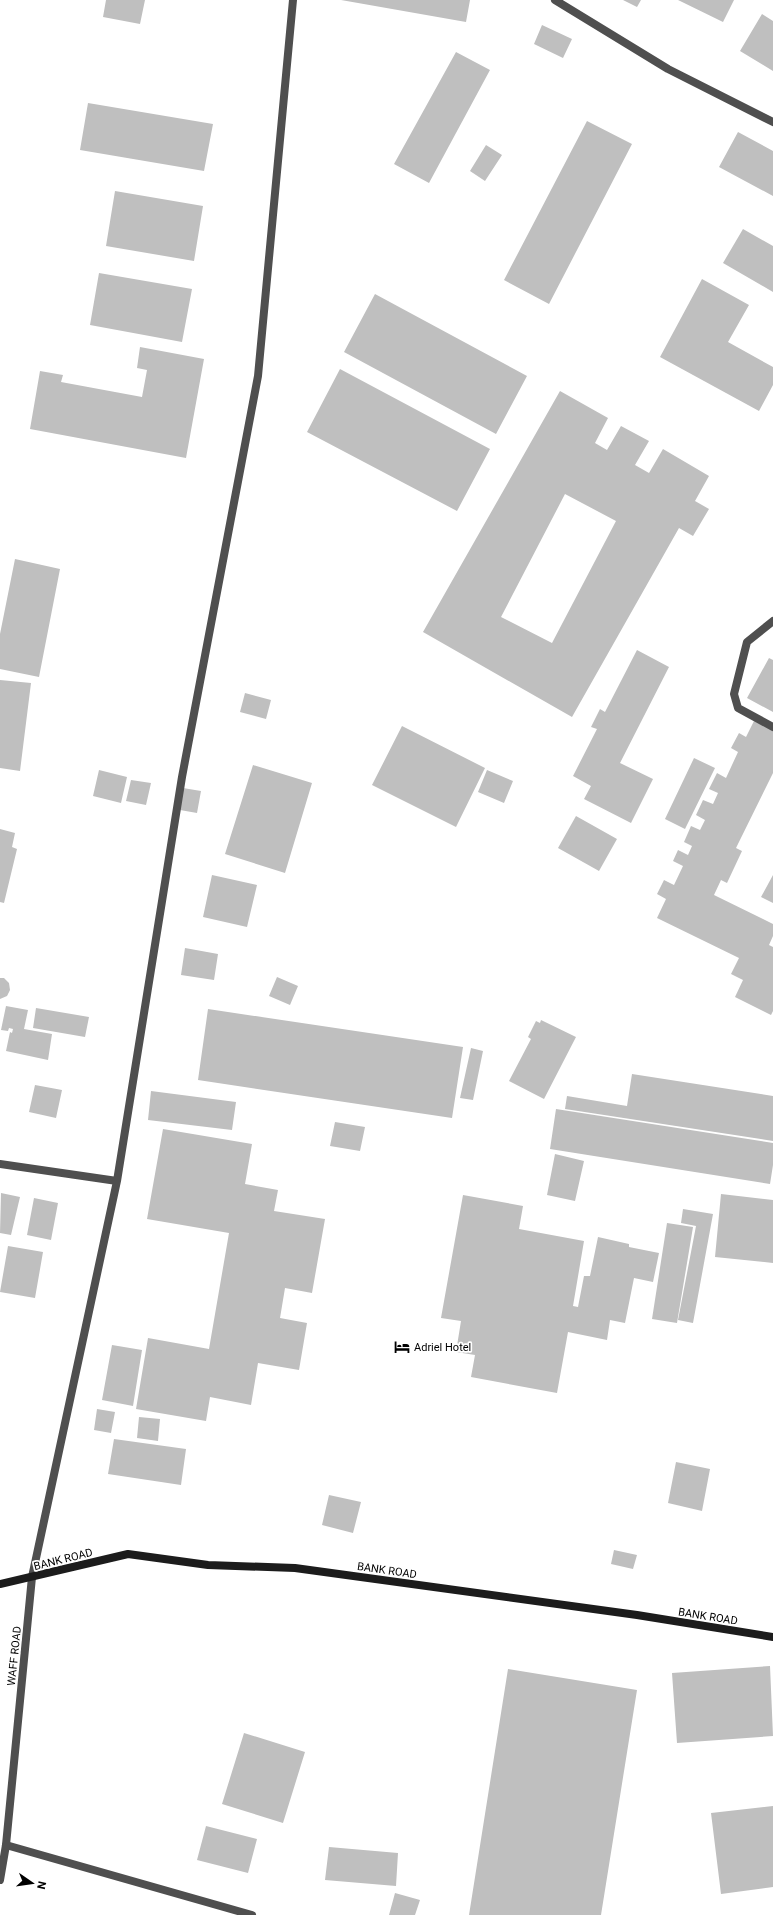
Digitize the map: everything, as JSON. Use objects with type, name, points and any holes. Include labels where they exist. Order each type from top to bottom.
[{"type":"street","name":"WAFF ROAD","points":[[0,1880],[6,1845],[32,1577],[117,1181],[182,777],[258,376],[293,0]]},
{"type":"street","points":[[555,0],[668,69],[773,122]]},
{"type":"street","points":[[773,621],[747,642],[734,694],[738,708],[773,727]]},
{"type":"street","points":[[0,1164],[117,1181]]},
{"type":"street","name":"BANK ROAD","points":[[0,1584],[128,1554],[208,1565],[295,1568],[637,1615],[773,1637]]},
{"type":"street","points":[[6,1845],[252,1915]]},
{"type":"building","points":[[106,0],[145,0],[140,24],[103,17]]},
{"type":"building","points":[[341,0],[470,0],[466,22]]},
{"type":"building","points":[[623,0],[641,0],[637,7]]},
{"type":"building","points":[[678,0],[734,0],[723,22]]},
{"type":"building","points":[[762,14],[773,21],[773,71],[740,51]]},
{"type":"building","points":[[542,25],[572,39],[563,58],[534,44]]},
{"type":"building","points":[[456,52],[490,70],[429,183],[394,164]]},
{"type":"building","points":[[88,103],[213,124],[204,171],[80,150]]},
{"type":"building","points":[[587,121],[632,144],[549,304],[504,280]]},
{"type":"building","points":[[738,132],[773,151],[773,196],[719,167]]},
{"type":"building","points":[[486,145],[502,155],[485,181],[470,171]]},
{"type":"building","points":[[115,191],[203,206],[194,261],[106,246]]},
{"type":"building","points":[[743,229],[773,246],[773,292],[723,263]]},
{"type":"building","points":[[99,273],[192,289],[182,342],[90,325]]},
{"type":"building","points":[[702,279],[749,305],[728,342],[773,367],[773,385],[759,411],[660,357]]},
{"type":"building","points":[[375,294],[527,376],[496,434],[344,352]]},
{"type":"building","points":[[140,347],[204,359],[186,458],[30,429],[40,371],[63,375],[61,382],[142,397],[147,370],[137,368]]},
{"type":"building","points":[[340,369],[490,449],[457,511],[307,432]]},
{"type":"building","points":[[560,391],[608,418],[595,443],[607,450],[621,426],[649,441],[635,465],[649,473],[663,449],[709,476],[695,501],[709,509],[693,536],[679,528],[572,717],[423,632]],"holes":[[[565,494],[616,521],[552,643],[501,617]]]},
{"type":"building","points":[[15,559],[60,569],[39,677],[0,669],[0,634]]},
{"type":"building","points":[[637,650],[669,667],[620,763],[653,779],[631,823],[584,799],[591,786],[573,776],[597,729],[591,727],[600,709],[605,712]]},
{"type":"building","points":[[769,658],[773,660],[773,712],[747,698]]},
{"type":"building","points":[[0,680],[31,683],[20,771],[0,768]]},
{"type":"building","points":[[245,693],[271,700],[266,719],[240,712]]},
{"type":"building","points":[[754,721],[773,730],[773,773],[736,848],[742,851],[727,883],[721,880],[714,895],[773,924],[773,936],[769,945],[773,947],[773,1011],[771,1015],[735,997],[743,980],[731,974],[739,958],[657,918],[666,899],[657,894],[664,880],[674,885],[683,866],[673,861],[678,850],[688,855],[692,846],[684,842],[691,826],[700,830],[705,820],[696,815],[703,800],[713,804],[718,793],[709,789],[717,773],[726,778],[738,752],[731,748],[739,733],[746,737]]},
{"type":"building","points":[[402,726],[485,768],[456,827],[372,785]]},
{"type":"building","points":[[694,758],[715,768],[685,829],[665,819]]},
{"type":"building","points":[[253,765],[312,783],[285,873],[225,854]]},
{"type":"building","points":[[99,770],[127,777],[121,803],[93,796]]},
{"type":"building","points":[[487,770],[513,781],[504,803],[478,792]]},
{"type":"building","points":[[131,780],[151,783],[146,805],[126,801]]},
{"type":"building","points":[[183,788],[201,791],[197,813],[180,810]]},
{"type":"building","points":[[576,816],[617,839],[599,871],[558,848]]},
{"type":"building","points":[[0,829],[15,833],[12,847],[17,849],[4,903],[0,902]]},
{"type":"building","points":[[212,875],[257,885],[247,927],[203,917]]},
{"type":"building","points":[[773,875],[773,903],[761,897]]},
{"type":"building","points":[[185,948],[218,954],[214,980],[181,975]]},
{"type":"building","points":[[277,977],[298,986],[290,1005],[269,996]]},
{"type":"building","points":[[0,978],[4,978],[9,983],[10,990],[7,996],[0,999]]},
{"type":"building","points":[[6,1006],[28,1010],[24,1029],[52,1034],[48,1060],[6,1051],[10,1032],[12,1033],[13,1029],[9,1028],[8,1031],[1,1030]]},
{"type":"building","points":[[36,1008],[89,1017],[85,1037],[33,1028]]},
{"type":"building","points":[[208,1009],[463,1047],[452,1118],[198,1080]]},
{"type":"building","points":[[541,1020],[576,1037],[544,1099],[509,1081],[531,1039],[528,1037],[536,1021],[540,1023]]},
{"type":"building","points":[[471,1048],[483,1051],[473,1100],[460,1098]]},
{"type":"building","points":[[632,1074],[773,1096],[773,1141],[565,1109],[567,1096],[627,1106]]},
{"type":"building","points":[[35,1085],[62,1090],[56,1118],[29,1112]]},
{"type":"building","points":[[151,1091],[236,1102],[232,1130],[148,1120]]},
{"type":"building","points":[[556,1109],[773,1143],[773,1165],[770,1184],[550,1149]]},
{"type":"building","points":[[335,1122],[365,1127],[360,1151],[330,1146]]},
{"type":"building","points":[[163,1129],[252,1144],[245,1184],[278,1190],[274,1211],[325,1219],[312,1293],[285,1288],[280,1318],[307,1323],[299,1370],[258,1363],[251,1405],[210,1397],[206,1421],[136,1409],[148,1338],[209,1349],[229,1233],[147,1219]]},
{"type":"building","points":[[555,1154],[584,1161],[575,1201],[547,1195]]},
{"type":"building","points":[[1,1193],[20,1197],[11,1235],[0,1233]]},
{"type":"building","points":[[721,1194],[773,1200],[773,1263],[715,1257]]},
{"type":"building","points":[[463,1195],[523,1206],[519,1229],[584,1241],[573,1306],[578,1307],[584,1276],[590,1276],[598,1237],[629,1244],[629,1247],[659,1253],[653,1282],[634,1278],[625,1323],[610,1320],[607,1340],[568,1332],[557,1393],[471,1377],[475,1355],[456,1352],[461,1321],[441,1318]]},
{"type":"building","points":[[34,1198],[58,1203],[51,1240],[27,1235]]},
{"type":"building","points":[[683,1209],[713,1214],[693,1323],[678,1320],[696,1226],[681,1223]]},
{"type":"building","points":[[667,1223],[693,1227],[677,1323],[652,1319]]},
{"type":"building","points":[[8,1246],[43,1252],[35,1298],[0,1292]]},
{"type":"building","points":[[112,1345],[142,1350],[133,1406],[102,1400]]},
{"type":"building","points":[[97,1409],[115,1412],[111,1433],[94,1430]]},
{"type":"building","points":[[139,1417],[160,1419],[158,1441],[137,1438]]},
{"type":"building","points":[[114,1439],[186,1449],[181,1485],[108,1474]]},
{"type":"building","points":[[676,1462],[710,1469],[702,1511],[668,1503]]},
{"type":"building","points":[[329,1495],[361,1502],[353,1533],[322,1525]]},
{"type":"building","points":[[614,1550],[637,1555],[633,1569],[611,1564]]},
{"type":"building","points":[[770,1666],[773,1736],[677,1743],[672,1673]]},
{"type":"building","points":[[508,1669],[637,1690],[601,1915],[469,1915]]},
{"type":"building","points":[[244,1733],[305,1752],[283,1823],[222,1804]]},
{"type":"building","points":[[773,1806],[773,1887],[721,1894],[711,1813]]},
{"type":"building","points":[[206,1826],[257,1839],[248,1873],[197,1860]]},
{"type":"building","points":[[329,1847],[398,1853],[396,1886],[325,1880]]},
{"type":"building","points":[[395,1893],[420,1900],[415,1915],[389,1915]]},
{"type":"place","name":"Adriel Hotel","points":[[402,1347]]}]
